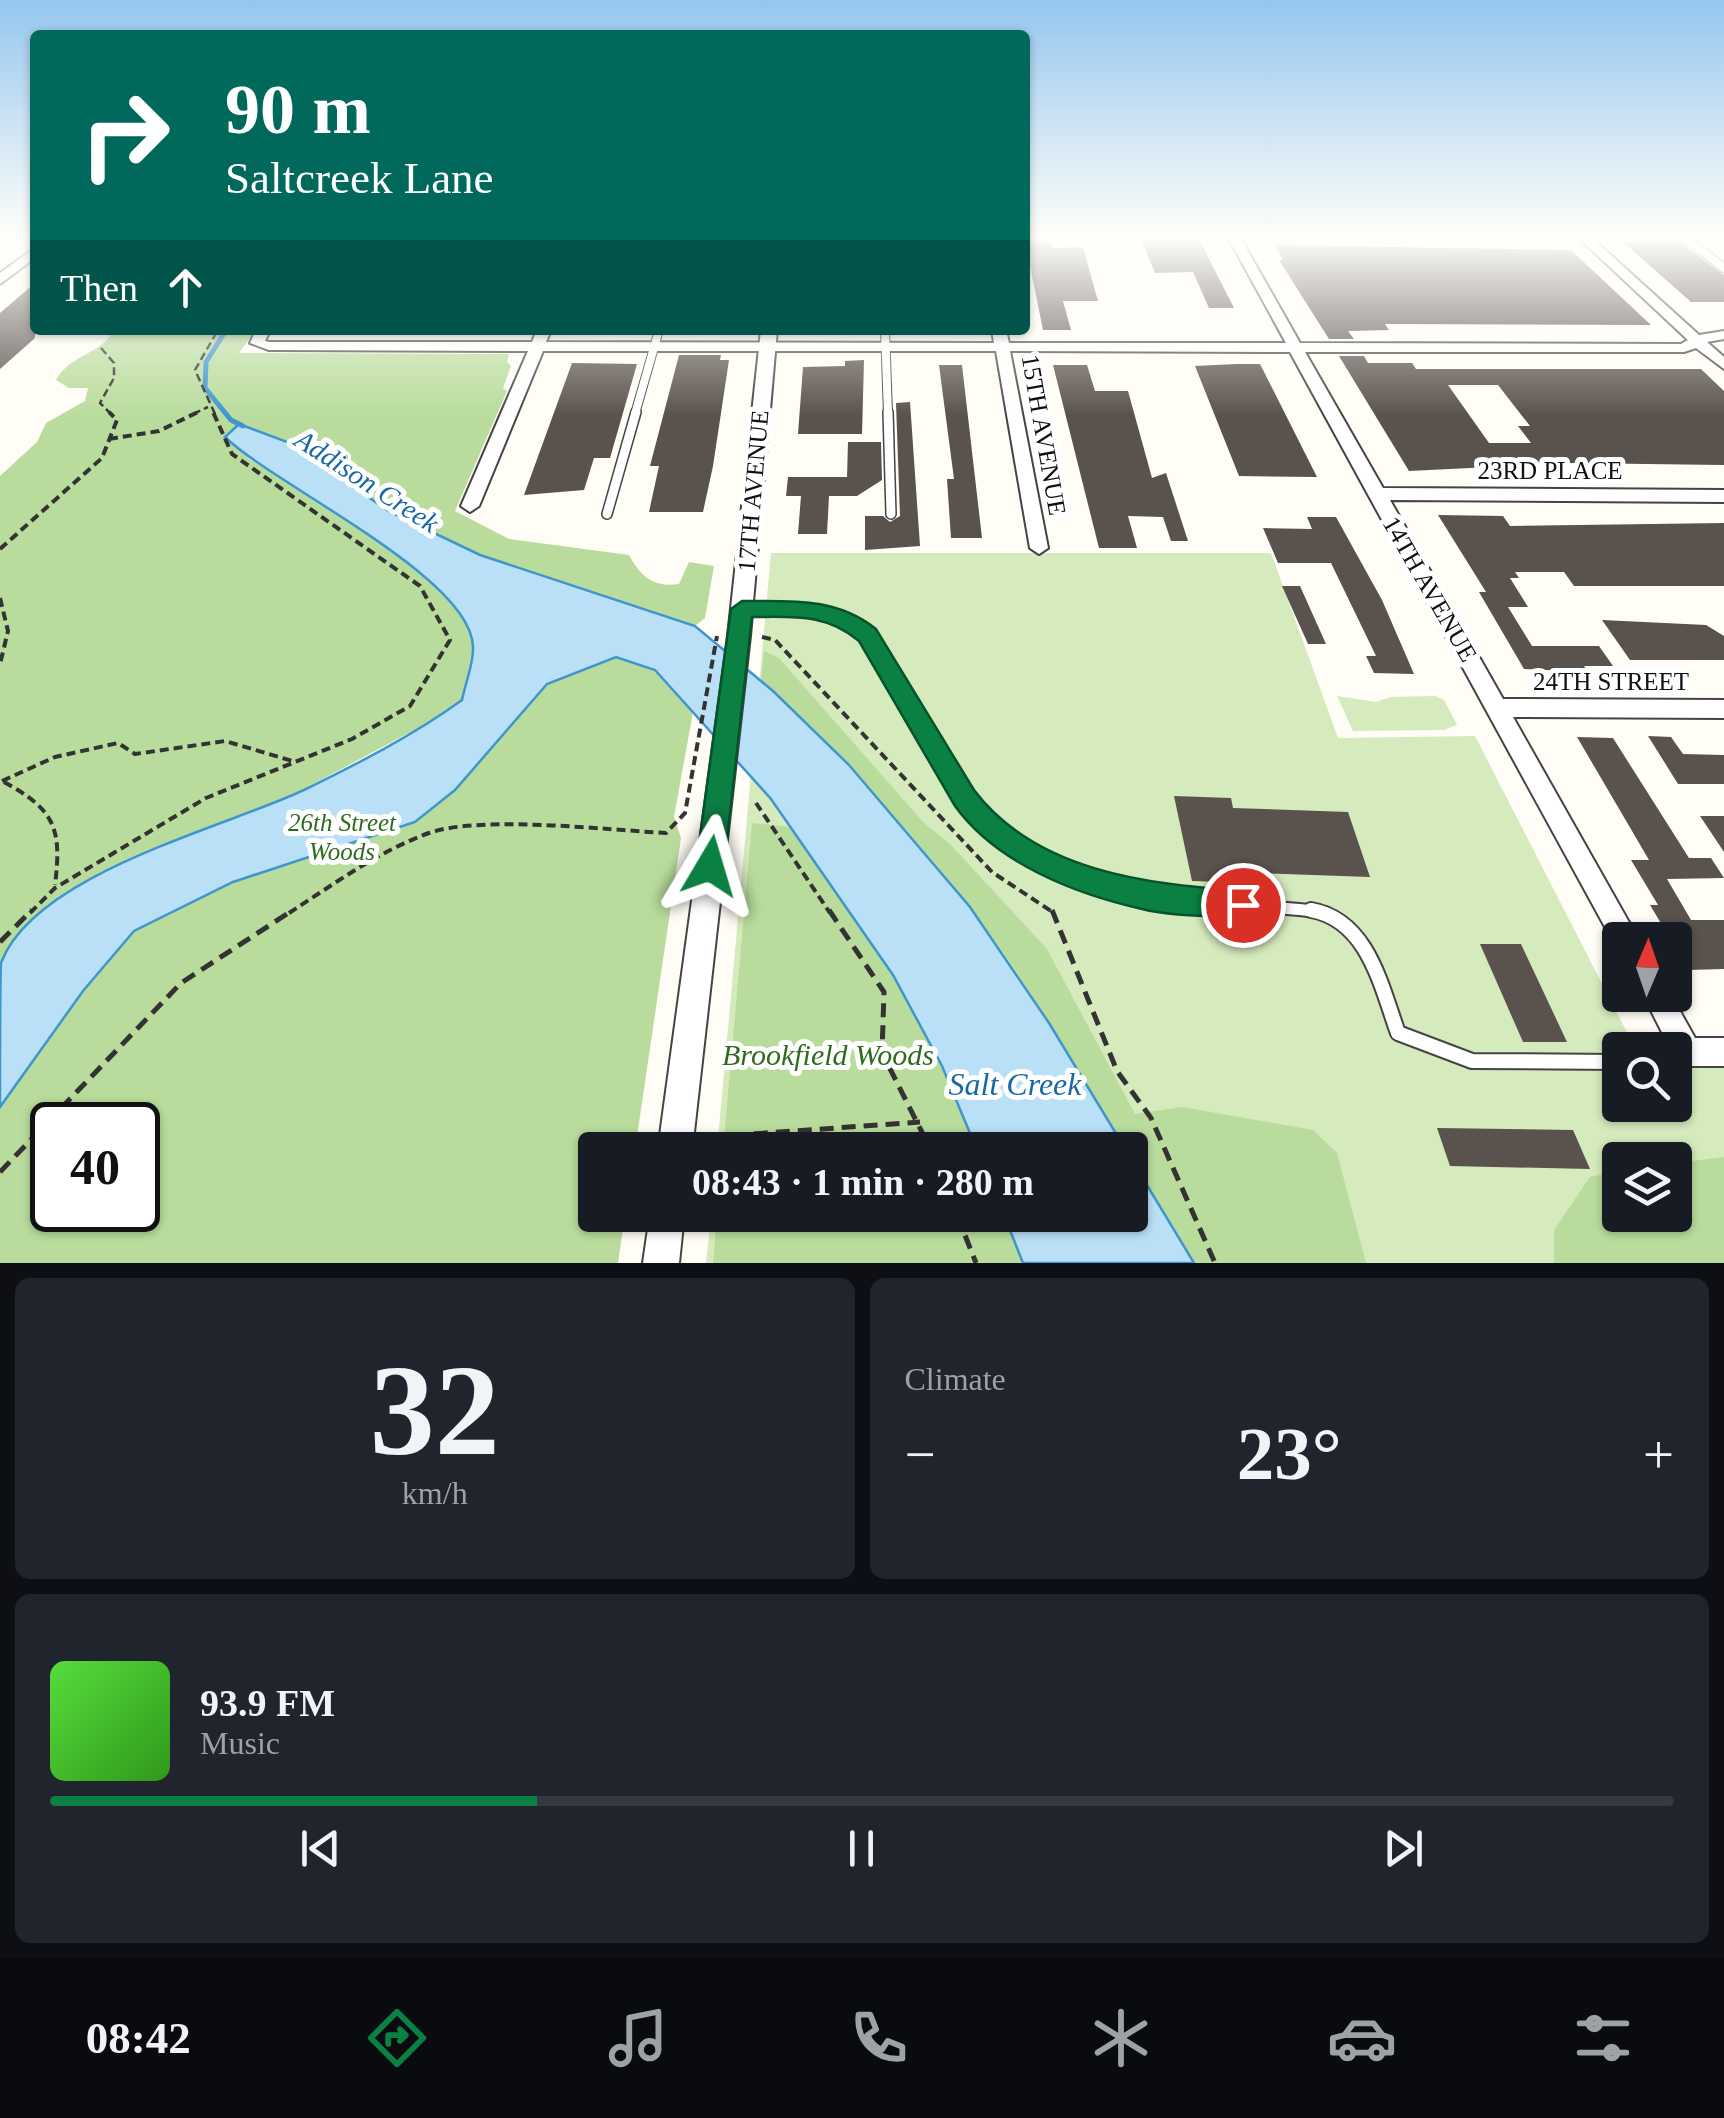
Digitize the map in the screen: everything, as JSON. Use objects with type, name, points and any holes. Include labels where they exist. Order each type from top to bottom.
[{"type":"street","name":"14TH AVENUE","points":[[1268,298],[1616,922]]},
{"type":"street","points":[[1651,298],[1724,365]]},
{"type":"street","points":[[260,336],[540,338],[654,347],[768,338],[886,347],[1001,338],[1295,347],[1684,348],[1724,335]]},
{"type":"street","points":[[470,506],[540,338]]},
{"type":"street","name":"17TH AVENUE","points":[[677,1132],[714,831],[727,636],[742,609],[768,338]]},
{"type":"street","name":"15TH AVENUE","points":[[1001,338],[1039,548]]},
{"type":"street","name":"23RD PLACE","points":[[1376,494],[1724,496]]},
{"type":"street","name":"24TH STREET","points":[[1498,708],[1724,709]]},
{"type":"street","points":[[1692,1053],[1724,1052]]},
{"type":"street","points":[[661,1263],[665,1232]]},
{"type":"lane","points":[[608,514],[657,335]]},
{"type":"lane","points":[[886,335],[891,514]]},
{"type":"lane","points":[[742,609],[815,609],[858,624],[982,821],[1032,857],[1103,884],[1175,902],[1302,908],[1332,914],[1350,926],[1364,945],[1398,1033],[1472,1061],[1602,1062]]},
{"type":"path","points":[[0,942],[54,888],[206,798],[352,740],[410,706],[450,640],[420,586],[232,454],[195,370],[215,335]]},
{"type":"path","points":[[0,550],[102,458],[117,420],[100,403],[100,396],[114,378],[114,363],[101,348]]},
{"type":"path","points":[[108,439],[159,431],[209,406]]},
{"type":"path","points":[[0,598],[9,625],[7,652],[0,664]]},
{"type":"path","points":[[0,1172],[181,983],[365,864],[429,832],[449,828],[538,826],[655,836],[666,833],[685,813],[727,636]]},
{"type":"path","points":[[766,637],[817,683],[992,872],[1046,904],[1057,916],[1117,1071],[1151,1118],[1215,1263]]},
{"type":"path","points":[[1,780],[55,757],[118,743],[136,754],[224,741],[296,762]]},
{"type":"path","points":[[1,780],[42,802],[60,843],[54,888]]},
{"type":"path","points":[[756,803],[884,992],[882,1053],[924,1132]]},
{"type":"path","points":[[780,1132],[920,1122]]},
{"type":"path","points":[[964,1232],[976,1263]]},
{"type":"green space","points":[[252,335],[239,353],[509,354],[507,362],[511,366],[503,388],[507,391],[455,511],[509,539],[629,555],[643,574],[662,584],[679,584],[689,562],[714,566],[705,618],[695,626],[480,555],[390,512],[246,457],[340,514],[414,568],[444,596],[465,623],[473,647],[462,700],[435,719],[302,790],[165,846],[31,919],[0,964],[0,476],[37,442],[46,423],[85,401],[88,388],[69,388],[56,380],[69,365],[109,338]]},
{"type":"green space","points":[[771,553],[1271,553],[1338,738],[1475,736],[1602,984],[1602,1012],[1617,1012],[1627,1032],[1602,1032],[1602,1122],[1692,1122],[1692,1065],[1724,1066],[1724,1263],[706,1263],[709,1232],[1148,1232],[1148,1132],[719,1132]]},
{"type":"green space","points":[[764,651],[779,658],[924,823],[950,844],[1047,949],[1135,1114],[1182,1107],[1313,1130],[1337,1153],[1366,1263],[1194,1263],[1148,1187],[1148,1132],[1115,1132],[1051,1025],[968,905],[894,817],[761,680]]},
{"type":"green space","points":[[616,657],[655,669],[693,712],[674,817],[681,838],[638,1132],[578,1132],[578,1232],[623,1232],[618,1263],[0,1263],[0,1107],[83,991],[134,931],[233,882],[455,790],[547,684]]},
{"type":"green space","points":[[1337,696],[1376,702],[1390,697],[1435,696],[1444,700],[1457,725],[1444,730],[1353,731]]},
{"type":"green space","name":"Brookfield Woods","points":[[752,823],[791,827],[893,975],[942,1066],[970,1132],[725,1132]]},
{"type":"green space","points":[[1724,1157],[1724,1263],[1554,1263],[1554,1230],[1590,1177],[1602,1175],[1602,1232],[1692,1232],[1692,1161]]},
{"type":"green space","points":[[716,1232],[1011,1232],[1023,1263],[713,1263]]},
{"type":"water","name":"Salt Creek","points":[[239,424],[290,443],[390,512],[480,555],[695,626],[773,691],[849,765],[970,907],[1049,1023],[1115,1132],[970,1132],[942,1066],[893,975],[771,799],[655,670],[616,657],[547,684],[455,790],[415,822],[233,882],[134,931],[83,991],[0,1107],[1,963],[20,932],[51,904],[134,857],[304,790],[405,737],[462,700],[473,647],[464,620],[441,591],[407,562],[225,437]]},
{"type":"water","name":"Salt Creek","points":[[1148,1187],[1194,1263],[1023,1263],[1011,1232],[1148,1232]]},
{"type":"building","points":[[18,298],[30,298],[30,335],[35,338],[0,369],[0,313]]},
{"type":"building","points":[[1037,298],[1097,298],[1098,301],[1063,301],[1071,330],[1043,330]]},
{"type":"building","points":[[1205,298],[1229,298],[1234,308],[1209,308]]},
{"type":"building","points":[[1303,298],[1622,298],[1651,325],[1385,324],[1389,330],[1348,331],[1354,339],[1329,339]]},
{"type":"building","points":[[1686,298],[1724,298],[1724,302],[1691,302]]},
{"type":"building","points":[[679,355],[721,355],[720,360],[729,360],[713,466],[703,512],[649,512],[659,466],[650,466]]},
{"type":"building","points":[[1339,356],[1364,356],[1368,363],[1412,363],[1416,369],[1701,369],[1724,391],[1724,465],[1569,463],[1409,471]],"holes":[[[1448,385],[1498,385],[1530,426],[1518,426],[1531,443],[1489,443]]]},
{"type":"building","points":[[864,360],[862,434],[798,434],[803,367],[845,366],[845,361]]},
{"type":"building","points":[[572,363],[637,364],[610,458],[594,458],[584,490],[524,495]]},
{"type":"building","points":[[1260,364],[1317,477],[1239,476],[1195,366]]},
{"type":"building","points":[[939,365],[962,365],[982,538],[951,538],[947,479],[954,479]]},
{"type":"building","points":[[1053,365],[1087,365],[1095,391],[1128,391],[1152,478],[1166,473],[1188,541],[1171,541],[1163,517],[1128,516],[1137,548],[1099,548]]},
{"type":"building","points":[[910,402],[920,546],[865,550],[865,516],[883,516],[890,522],[900,516],[896,403]]},
{"type":"building","points":[[848,442],[881,442],[882,480],[857,496],[829,496],[827,534],[798,534],[801,496],[786,496],[788,477],[847,477]]},
{"type":"building","points":[[1438,515],[1503,516],[1510,526],[1724,523],[1724,586],[1574,586],[1564,572],[1515,572],[1519,578],[1510,578],[1528,607],[1508,607],[1532,646],[1599,646],[1613,666],[1584,666],[1588,672],[1524,669],[1479,592],[1486,592]]},
{"type":"building","points":[[1307,517],[1336,517],[1382,600],[1414,674],[1374,673],[1366,656],[1376,656],[1331,563],[1278,563],[1263,528],[1312,529]]},
{"type":"building","points":[[1282,586],[1300,586],[1326,644],[1308,644]]},
{"type":"building","points":[[1602,620],[1706,625],[1724,636],[1724,660],[1630,660]]},
{"type":"building","points":[[1648,736],[1671,737],[1683,754],[1724,755],[1724,784],[1678,784]]},
{"type":"building","points":[[1577,737],[1613,738],[1689,858],[1711,858],[1724,878],[1667,879],[1691,920],[1724,920],[1724,969],[1692,970],[1692,922],[1660,922],[1650,905],[1658,905],[1631,860],[1649,860]]},
{"type":"building","points":[[1174,796],[1231,798],[1233,808],[1348,812],[1370,877],[1252,873],[1254,883],[1192,881]]},
{"type":"building","points":[[1700,816],[1724,816],[1724,852]]},
{"type":"building","points":[[1480,944],[1521,944],[1567,1042],[1523,1042]]},
{"type":"building","points":[[1437,1128],[1573,1130],[1590,1169],[1450,1166]]},
{"type":"waterway","name":"Addison Creek","points":[[223,335],[206,362],[205,388],[231,420],[243,426]]},
{"type":"route","points":[[710,866],[742,609],[815,609],[847,618],[868,635],[964,798],[982,821],[1009,842],[1063,870],[1144,897],[1243,905]]},
{"type":"park label","name":"26th Street Woods","points":[[342,836]]}]
